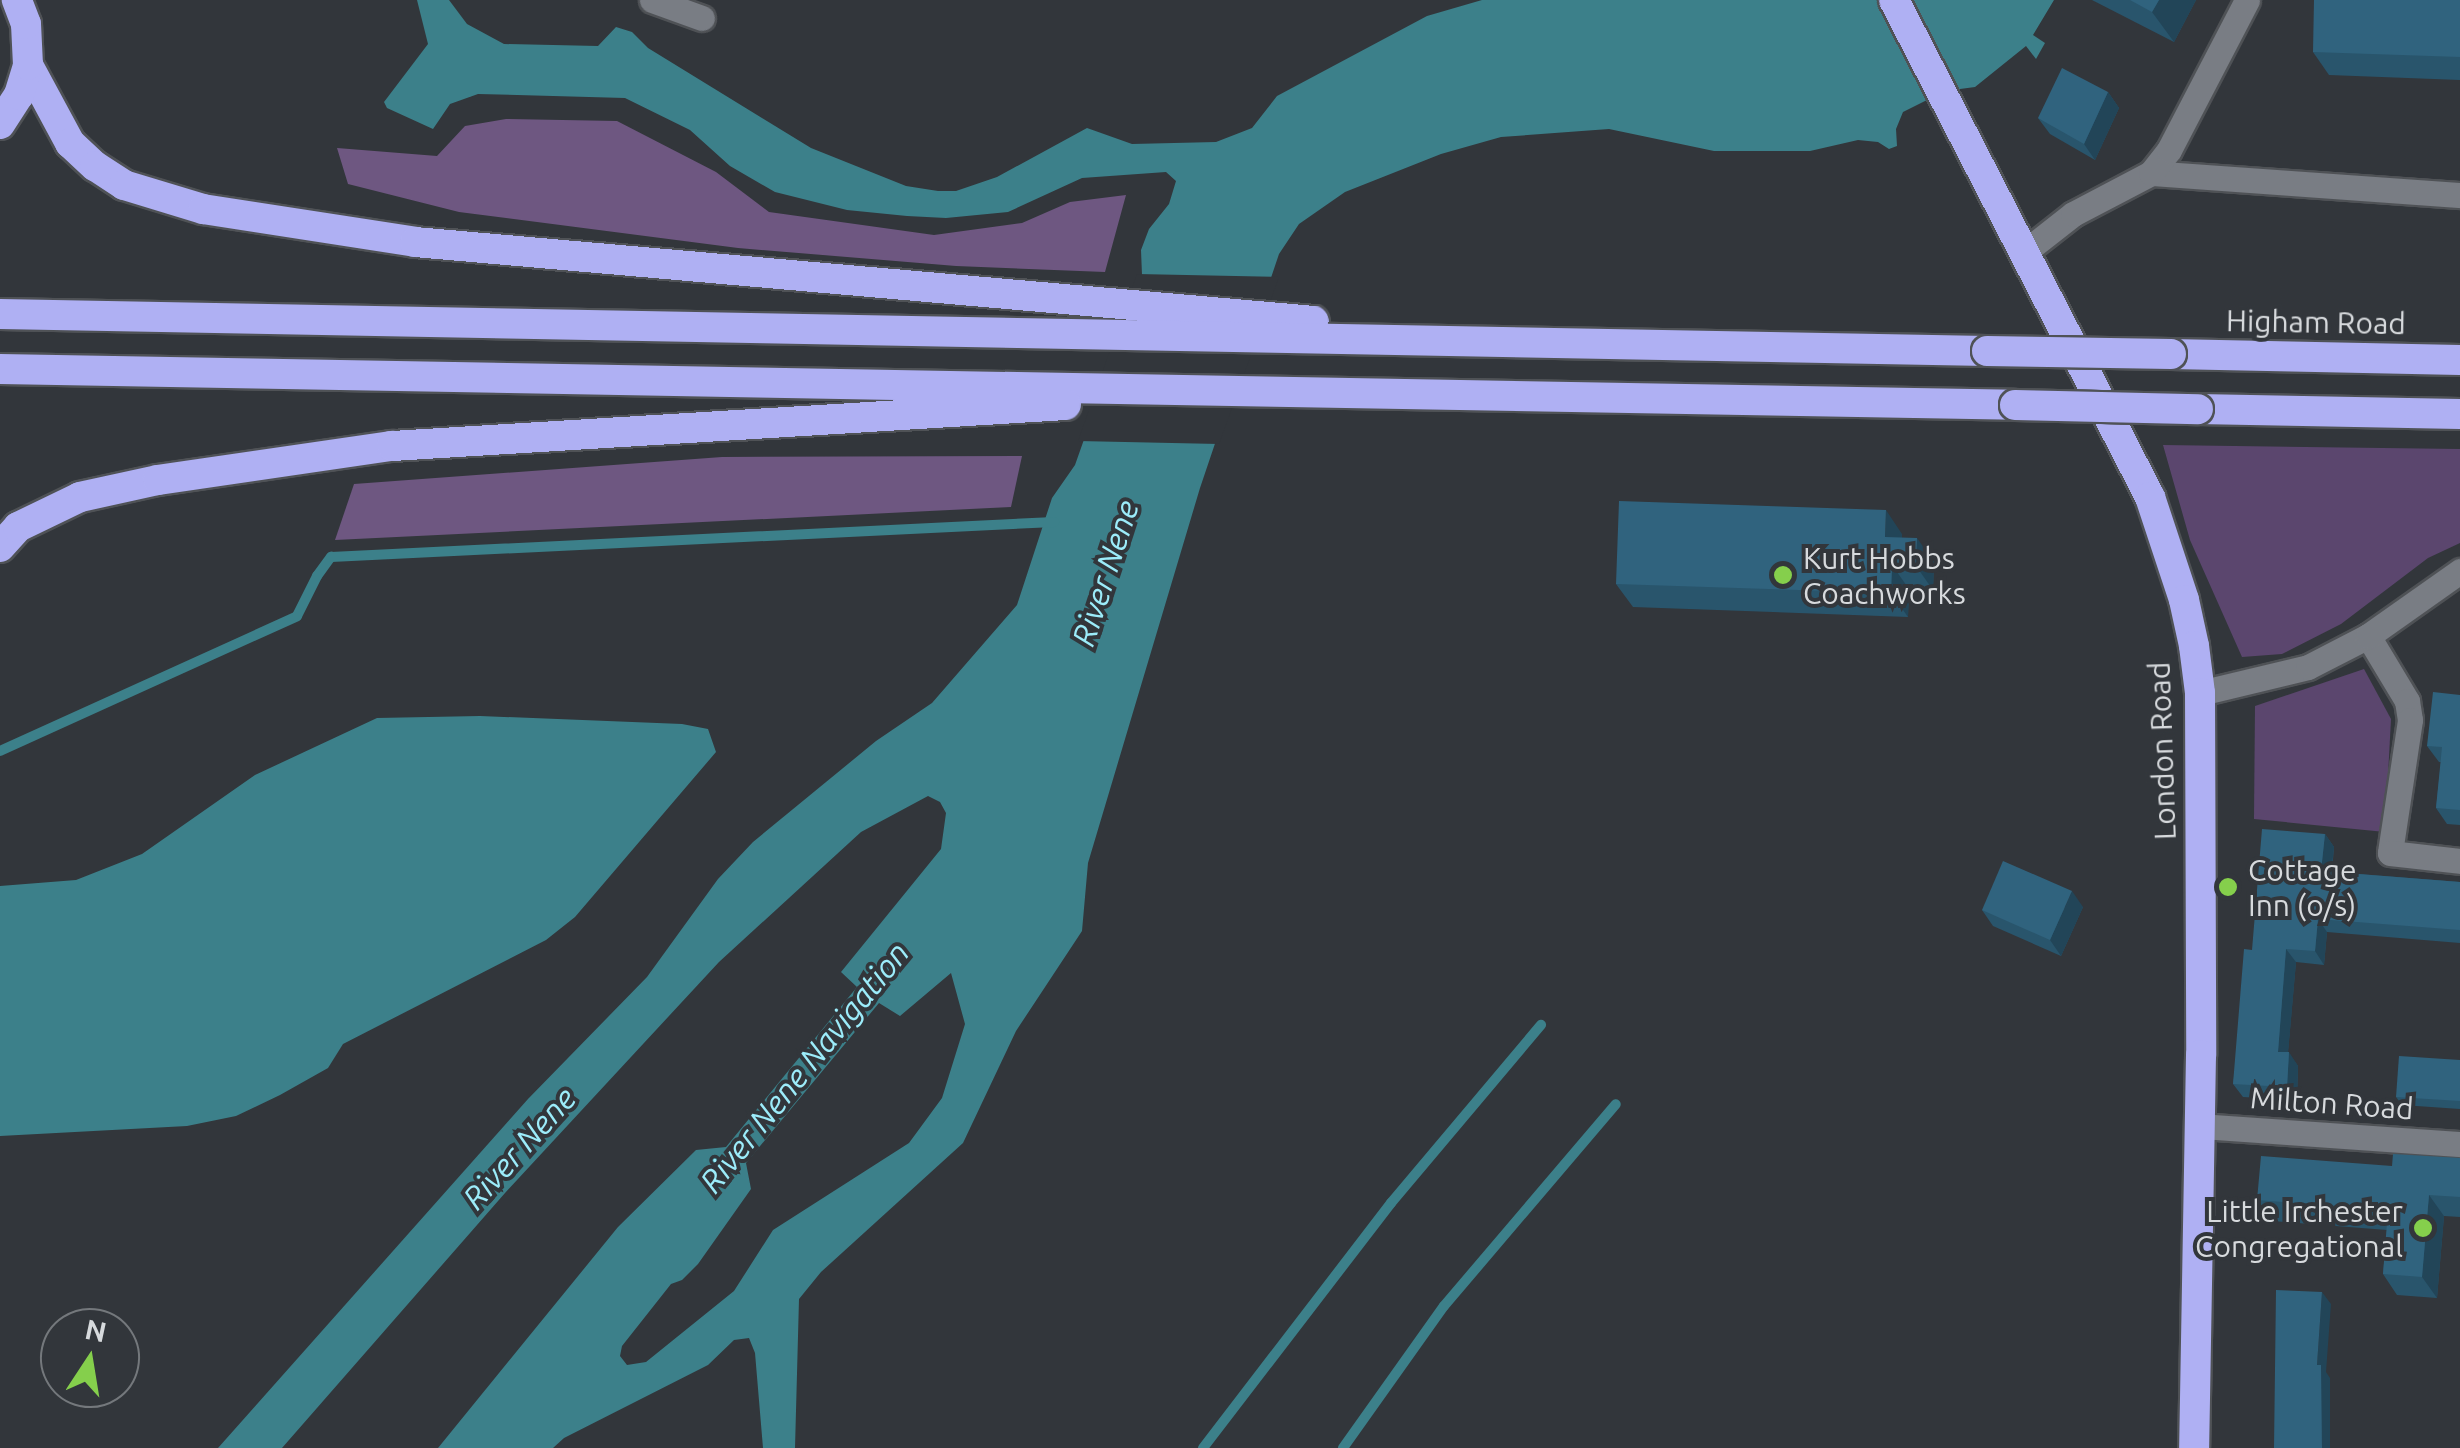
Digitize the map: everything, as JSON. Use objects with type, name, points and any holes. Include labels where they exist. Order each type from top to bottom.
[{"type":"highway","name":"London Road","points":[[1894,0],[2150,496],[2184,600],[2200,693],[2200,1126],[2194,1448]]},
{"type":"highway","points":[[0,124],[19,95],[28,64],[26,8]]},
{"type":"highway","points":[[28,64],[70,143],[96,166],[124,184],[203,210],[415,242],[1093,305],[1289,330]]},
{"type":"highway","points":[[1,314],[1084,334],[1289,330]]},
{"type":"highway","name":"Higham Road","points":[[1289,330],[1626,344],[2460,360]]},
{"type":"highway","points":[[1,369],[1064,397]]},
{"type":"highway","points":[[0,547],[18,527],[80,497],[158,480],[392,446],[1064,397],[1212,391],[2460,414]]},
{"type":"street","points":[[652,0],[702,18]]},
{"type":"street","points":[[2022,254],[2073,214],[2151,172],[2169,150],[2248,0]]},
{"type":"street","points":[[2151,172],[2460,195]]},
{"type":"street","points":[[2200,693],[2282,676],[2368,636],[2460,571]]},
{"type":"street","points":[[2368,636],[2408,700],[2410,720],[2390,853],[2460,861]]},
{"type":"street","name":"Milton Road","points":[[2200,1126],[2460,1144]]},
{"type":"shaded area","points":[[506,119],[617,121],[716,172],[769,212],[934,235],[1022,223],[1070,202],[1126,195],[1105,272],[956,266],[738,248],[459,212],[348,184],[337,148],[437,156],[465,126]]},
{"type":"shaded area","points":[[2163,445],[2460,449],[2460,543],[2428,558],[2341,624],[2282,654],[2242,657],[2190,540]]},
{"type":"shaded area","points":[[1022,456],[1011,507],[335,540],[354,484],[722,457]]},
{"type":"shaded area","points":[[2364,669],[2391,719],[2385,832],[2254,819],[2255,706]]},
{"type":"water","points":[[417,0],[449,0],[467,24],[504,44],[598,46],[616,27],[632,32],[648,48],[811,148],[906,186],[956,191],[997,177],[1087,128],[1132,144],[1216,142],[1252,128],[1277,96],[1427,16],[1482,0],[2054,0],[2033,35],[2045,43],[2036,59],[2026,46],[1975,87],[1945,91],[1903,112],[1896,129],[1897,146],[1889,149],[1878,142],[1858,140],[1810,151],[1714,151],[1609,129],[1501,137],[1441,154],[1345,192],[1299,224],[1279,254],[1200,488],[1088,863],[1082,931],[1016,1031],[963,1143],[821,1272],[799,1299],[795,1448],[763,1448],[755,1353],[749,1338],[734,1340],[708,1365],[564,1438],[553,1448],[438,1448],[618,1227],[696,1150],[726,1147],[857,987],[841,972],[941,849],[946,813],[940,802],[928,796],[861,832],[719,962],[505,1193],[282,1448],[218,1448],[528,1099],[647,977],[718,879],[753,842],[876,741],[932,703],[1017,605],[1052,498],[1075,465],[1142,275],[1141,250],[1149,229],[1169,204],[1176,181],[1166,172],[1082,178],[1008,212],[946,218],[847,210],[775,192],[730,166],[690,130],[625,98],[478,94],[450,104],[433,129],[387,108],[384,102],[428,44]],"holes":[[[951,973],[965,1024],[942,1098],[909,1143],[773,1230],[734,1291],[646,1362],[627,1365],[620,1356],[622,1346],[671,1284],[682,1280],[698,1264],[751,1189],[746,1163],[879,1003],[900,1016]]]},
{"type":"water","points":[[480,716],[682,724],[708,729],[716,752],[575,917],[546,940],[343,1044],[328,1068],[280,1095],[236,1116],[187,1126],[0,1136],[0,886],[76,880],[142,854],[255,775],[377,718]]},
{"type":"pier","points":[[1137,274],[1279,277],[1219,444],[1078,441]]},
{"type":"building","points":[[2130,0],[2159,0],[2152,12]]},
{"type":"building","points":[[2314,0],[2460,0],[2460,57],[2313,52]]},
{"type":"building","points":[[2062,68],[2108,92],[2084,144],[2038,118]]},
{"type":"building","name":"Kurt Hobbs Coachworks","points":[[1619,501],[1886,510],[1885,537],[1917,538],[1916,566],[1892,565],[1891,593],[1616,584]]},
{"type":"building","points":[[2433,692],[2460,695],[2460,810],[2436,808],[2442,747],[2427,746]]},
{"type":"building","points":[[2262,829],[2325,834],[2321,871],[2460,882],[2460,930],[2318,919],[2315,951],[2286,949],[2278,1052],[2289,1052],[2287,1087],[2233,1084],[2244,949],[2252,950]]},
{"type":"building","points":[[2003,861],[2072,891],[2050,940],[1982,910]]},
{"type":"building","points":[[2399,1056],[2460,1060],[2460,1101],[2396,1097]]},
{"type":"building","points":[[2393,1154],[2460,1158],[2460,1197],[2429,1195],[2422,1277],[2383,1274],[2388,1210],[2257,1200],[2261,1156],[2392,1166]]},
{"type":"building","points":[[2276,1290],[2322,1292],[2317,1365],[2321,1365],[2322,1448],[2274,1448]]},
{"type":"waterway","points":[[0,751],[297,616],[331,557],[1054,522]]},
{"type":"waterway","points":[[1203,1448],[1391,1203],[1541,1025]]},
{"type":"waterway","points":[[1343,1448],[1444,1306],[1616,1104]]},
{"type":"place","name":"Kurt Hobbs Coachworks","points":[[1783,575]]},
{"type":"place","name":"Cottage Inn (o/s)","points":[[2228,887]]},
{"type":"place","name":"Little Irchester Congregational","points":[[2423,1228]]},
{"type":"water label","name":"River Nene","points":[[1105,573]]},
{"type":"water label","name":"River Nene Navigation","points":[[804,1067]]},
{"type":"water label","name":"River Nene","points":[[519,1148]]}]
